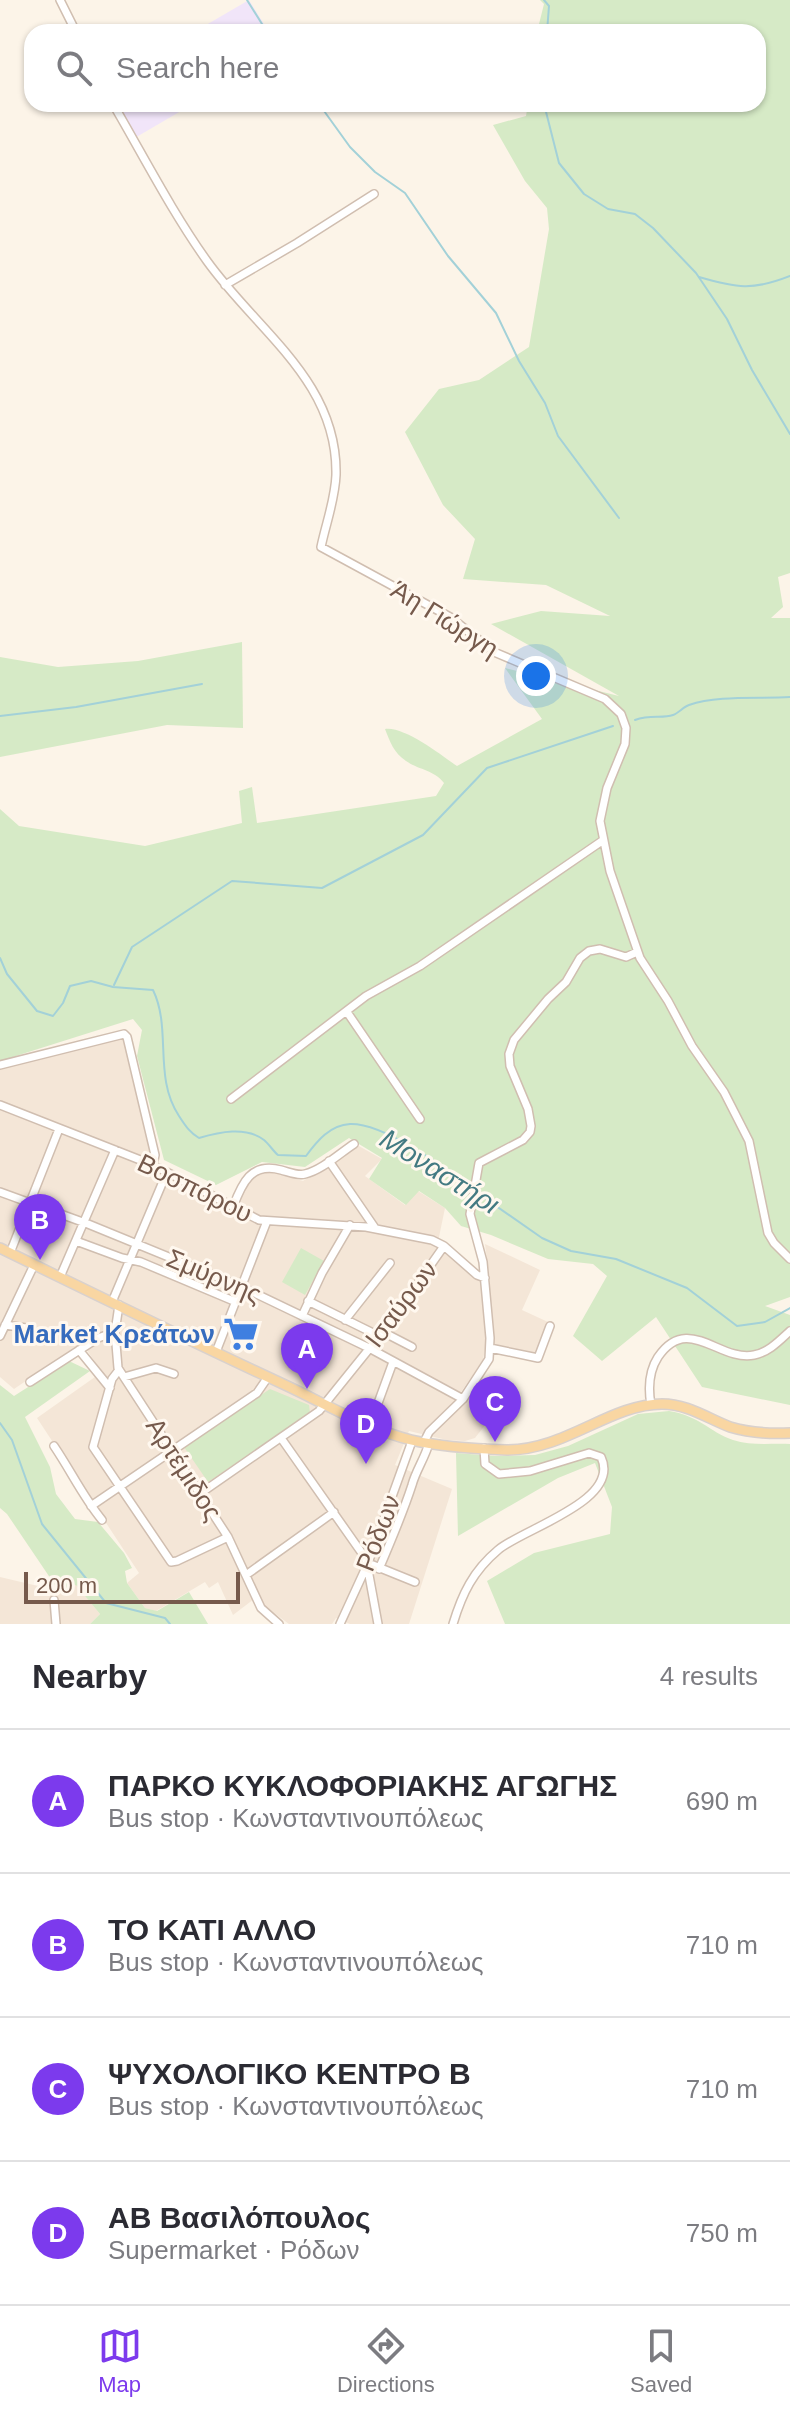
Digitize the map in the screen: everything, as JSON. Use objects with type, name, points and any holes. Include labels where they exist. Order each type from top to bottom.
[{"type":"main road","points":[[0,1248],[325,1404],[412,1441],[516,1450],[546,1445],[625,1412],[664,1404],[683,1406],[741,1430],[790,1433]]},
{"type":"street","points":[[60,0],[72,24]]},
{"type":"street","name":"Άη Γιώργη","points":[[118,112],[207,261],[305,375],[321,403],[333,439],[336,474],[334,496],[321,547],[450,617],[494,652],[605,699],[621,714],[626,737],[602,806],[600,821],[614,887],[637,952],[744,1129],[753,1155],[768,1233],[778,1249],[790,1259]]},
{"type":"street","points":[[225,285],[374,194]]},
{"type":"street","points":[[231,1099],[366,996],[420,966],[602,841]]},
{"type":"street","points":[[379,1569],[408,1502],[429,1432],[463,1399],[488,1361],[490,1348],[483,1258],[470,1216],[477,1167],[483,1159],[527,1138],[531,1126],[528,1109],[511,1071],[509,1054],[512,1043],[544,1003],[566,982],[580,958],[589,951],[600,949],[624,957],[637,952]]},
{"type":"street","points":[[347,1012],[420,1119]]},
{"type":"street","points":[[0,1065],[122,1033],[126,1035],[155,1155],[153,1165]]},
{"type":"street","name":"Βοσπόρου","points":[[0,1105],[153,1165],[250,1216],[267,1221],[350,1225],[432,1240],[444,1246]]},
{"type":"street","points":[[10,1253],[59,1129]]},
{"type":"street","points":[[233,1207],[244,1182],[261,1168],[270,1167],[302,1175],[354,1144]]},
{"type":"street","points":[[60,1277],[115,1150]]},
{"type":"street","points":[[329,1161],[375,1229]]},
{"type":"street","name":"Αρτέμιδος","points":[[167,1172],[115,1304],[115,1332],[122,1373],[228,1537],[261,1608],[279,1624]]},
{"type":"street","name":"Σμύρνης","points":[[0,1192],[242,1287],[369,1348],[463,1399]]},
{"type":"street","points":[[216,1352],[267,1221]]},
{"type":"street","points":[[302,1316],[350,1225]]},
{"type":"street","points":[[105,1252],[113,1234]]},
{"type":"street","points":[[76,1241],[141,1262],[236,1302]]},
{"type":"street","name":"Ισαύρων","points":[[201,1493],[314,1415],[325,1404],[381,1334],[444,1246],[477,1275],[485,1278]]},
{"type":"street","points":[[167,1273],[172,1258]]},
{"type":"street","points":[[345,1320],[390,1263]]},
{"type":"street","points":[[0,1336],[34,1265]]},
{"type":"street","points":[[196,1285],[202,1270]]},
{"type":"street","points":[[308,1301],[345,1320],[412,1347]]},
{"type":"street","points":[[5,1325],[26,1328],[37,1336]]},
{"type":"street","points":[[490,1348],[538,1358],[550,1326]]},
{"type":"street","points":[[651,1405],[650,1379],[654,1363],[671,1343],[682,1338],[696,1339],[740,1356],[754,1355],[770,1349],[790,1331]]},
{"type":"street","points":[[30,1382],[104,1334],[115,1332]]},
{"type":"street","points":[[79,1350],[110,1388]]},
{"type":"street","name":"Ισαύρων","points":[[370,1425],[393,1362]]},
{"type":"street","points":[[174,1374],[159,1368],[122,1373],[113,1378],[92,1445],[171,1562],[228,1537]]},
{"type":"street","points":[[91,1506],[259,1392],[268,1377]]},
{"type":"street","points":[[281,1438],[368,1563],[378,1624]]},
{"type":"street","name":"Ρόδων","points":[[340,1624],[368,1563],[412,1441]]},
{"type":"street","points":[[54,1446],[102,1520]]},
{"type":"street","points":[[453,1624],[470,1579],[484,1563],[512,1540],[586,1500],[596,1489],[603,1473],[601,1457],[589,1453],[530,1471],[499,1474],[485,1464],[484,1448]]},
{"type":"street","points":[[246,1575],[334,1512]]},
{"type":"street","points":[[368,1563],[415,1582]]},
{"type":"street","points":[[54,1600],[56,1624]]},
{"type":"shaded area","points":[[249,0],[264,24],[208,24]]},
{"type":"shaded area","points":[[118,112],[179,112],[133,139]]},
{"type":"shaded area","points":[[124,1037],[152,1150],[145,1169],[234,1214],[244,1186],[260,1171],[303,1181],[357,1145],[382,1159],[365,1176],[405,1205],[418,1191],[445,1208],[434,1246],[479,1281],[490,1284],[485,1244],[540,1270],[522,1310],[548,1322],[536,1355],[486,1344],[483,1360],[461,1392],[491,1404],[489,1420],[475,1438],[465,1441],[409,1431],[395,1465],[452,1489],[409,1624],[350,1624],[336,1618],[332,1624],[289,1624],[266,1607],[258,1596],[233,1615],[218,1582],[209,1588],[205,1582],[156,1611],[145,1608],[127,1583],[139,1573],[37,1418],[102,1372],[82,1343],[14,1389],[0,1377],[0,1068]]},
{"type":"shaded area","points":[[0,1577],[59,1591],[76,1584],[100,1614],[90,1624],[0,1624]]},
{"type":"green space","points":[[540,0],[790,0],[790,573],[778,577],[783,607],[771,618],[790,618],[790,1297],[765,1306],[790,1315],[790,1405],[702,1387],[656,1317],[602,1361],[573,1336],[607,1276],[593,1264],[548,1259],[461,1226],[445,1208],[419,1191],[406,1205],[369,1179],[382,1158],[349,1138],[305,1167],[262,1162],[216,1185],[164,1160],[137,1056],[142,1030],[133,1019],[0,1061],[0,809],[19,826],[145,846],[242,823],[239,791],[252,787],[257,823],[436,796],[444,783],[436,775],[402,758],[385,729],[412,736],[457,766],[542,719],[505,668],[619,696],[491,624],[541,611],[610,616],[546,585],[463,579],[475,539],[443,505],[405,432],[439,389],[479,380],[529,347],[549,229],[547,208],[525,181],[493,125],[526,116],[527,112],[766,112],[766,24],[539,24],[544,4]]},
{"type":"green space","points":[[242,642],[243,728],[167,725],[0,757],[0,657],[58,667],[138,661]]},
{"type":"green space","points":[[301,1248],[324,1261],[305,1295],[282,1282]]},
{"type":"green space","points":[[69,1361],[90,1371],[25,1417],[50,1467],[56,1494],[75,1519],[98,1522],[124,1553],[132,1568],[125,1571],[127,1583],[145,1608],[157,1611],[189,1592],[208,1624],[90,1624],[100,1614],[76,1585],[59,1591],[0,1508],[0,1385],[14,1396]]},
{"type":"green space","points":[[270,1389],[309,1405],[310,1413],[208,1482],[184,1447]]},
{"type":"green space","points":[[669,1411],[689,1416],[740,1442],[790,1444],[790,1624],[505,1624],[487,1581],[534,1553],[610,1534],[612,1507],[595,1463],[558,1478],[458,1536],[456,1453],[535,1455],[568,1446],[638,1414]]},
{"type":"waterway","points":[[247,0],[262,24]]},
{"type":"waterway","points":[[544,0],[549,6],[548,24]]},
{"type":"waterway","points":[[325,112],[350,147],[375,172],[405,193],[448,256],[496,313],[519,361],[545,403],[558,436],[619,518]]},
{"type":"waterway","points":[[546,112],[559,163],[584,194],[608,209],[635,214],[653,228],[696,273],[727,319],[752,370],[790,434]]},
{"type":"waterway","points":[[699,277],[724,284],[755,286],[790,276]]},
{"type":"waterway","points":[[0,716],[76,707],[202,684]]},
{"type":"waterway","points":[[635,720],[669,716],[689,705],[713,700],[790,697]]},
{"type":"waterway","points":[[114,985],[132,947],[232,881],[322,888],[423,835],[487,768],[613,726]]},
{"type":"waterway","name":"Μοναστήρι","points":[[0,958],[7,974],[37,1011],[53,1016],[70,986],[91,981],[113,987],[153,990],[159,1005],[164,1069],[171,1101],[185,1125],[199,1138],[224,1132],[249,1133],[264,1140],[278,1155],[306,1156],[319,1140],[336,1127],[350,1124],[364,1126],[396,1138],[471,1188]]},
{"type":"waterway","name":"Μοναστήρι","points":[[476,1192],[542,1238],[571,1251],[616,1259],[687,1288],[737,1326],[765,1322],[790,1308]]},
{"type":"waterway","points":[[0,1423],[12,1440],[42,1524],[106,1603],[165,1618],[170,1624]]},
{"type":"place","name":"ΤΟ ΚΑΤΙ ΑΛΛΟ","points":[[40,1260]]},
{"type":"place","name":"Market Κρεάτων","points":[[241,1334]]},
{"type":"place","name":"ΠΑΡΚΟ ΚΥΚΛΟΦΟΡΙΑΚΗΣ ΑΓΩΓΗΣ","points":[[307,1389]]},
{"type":"place","name":"ΨΥΧΟΛΟΓΙΚΟ ΚΕΝΤΡΟ B","points":[[495,1442]]},
{"type":"place","name":"ΑΒ Βασιλόπουλος","points":[[366,1464]]}]
